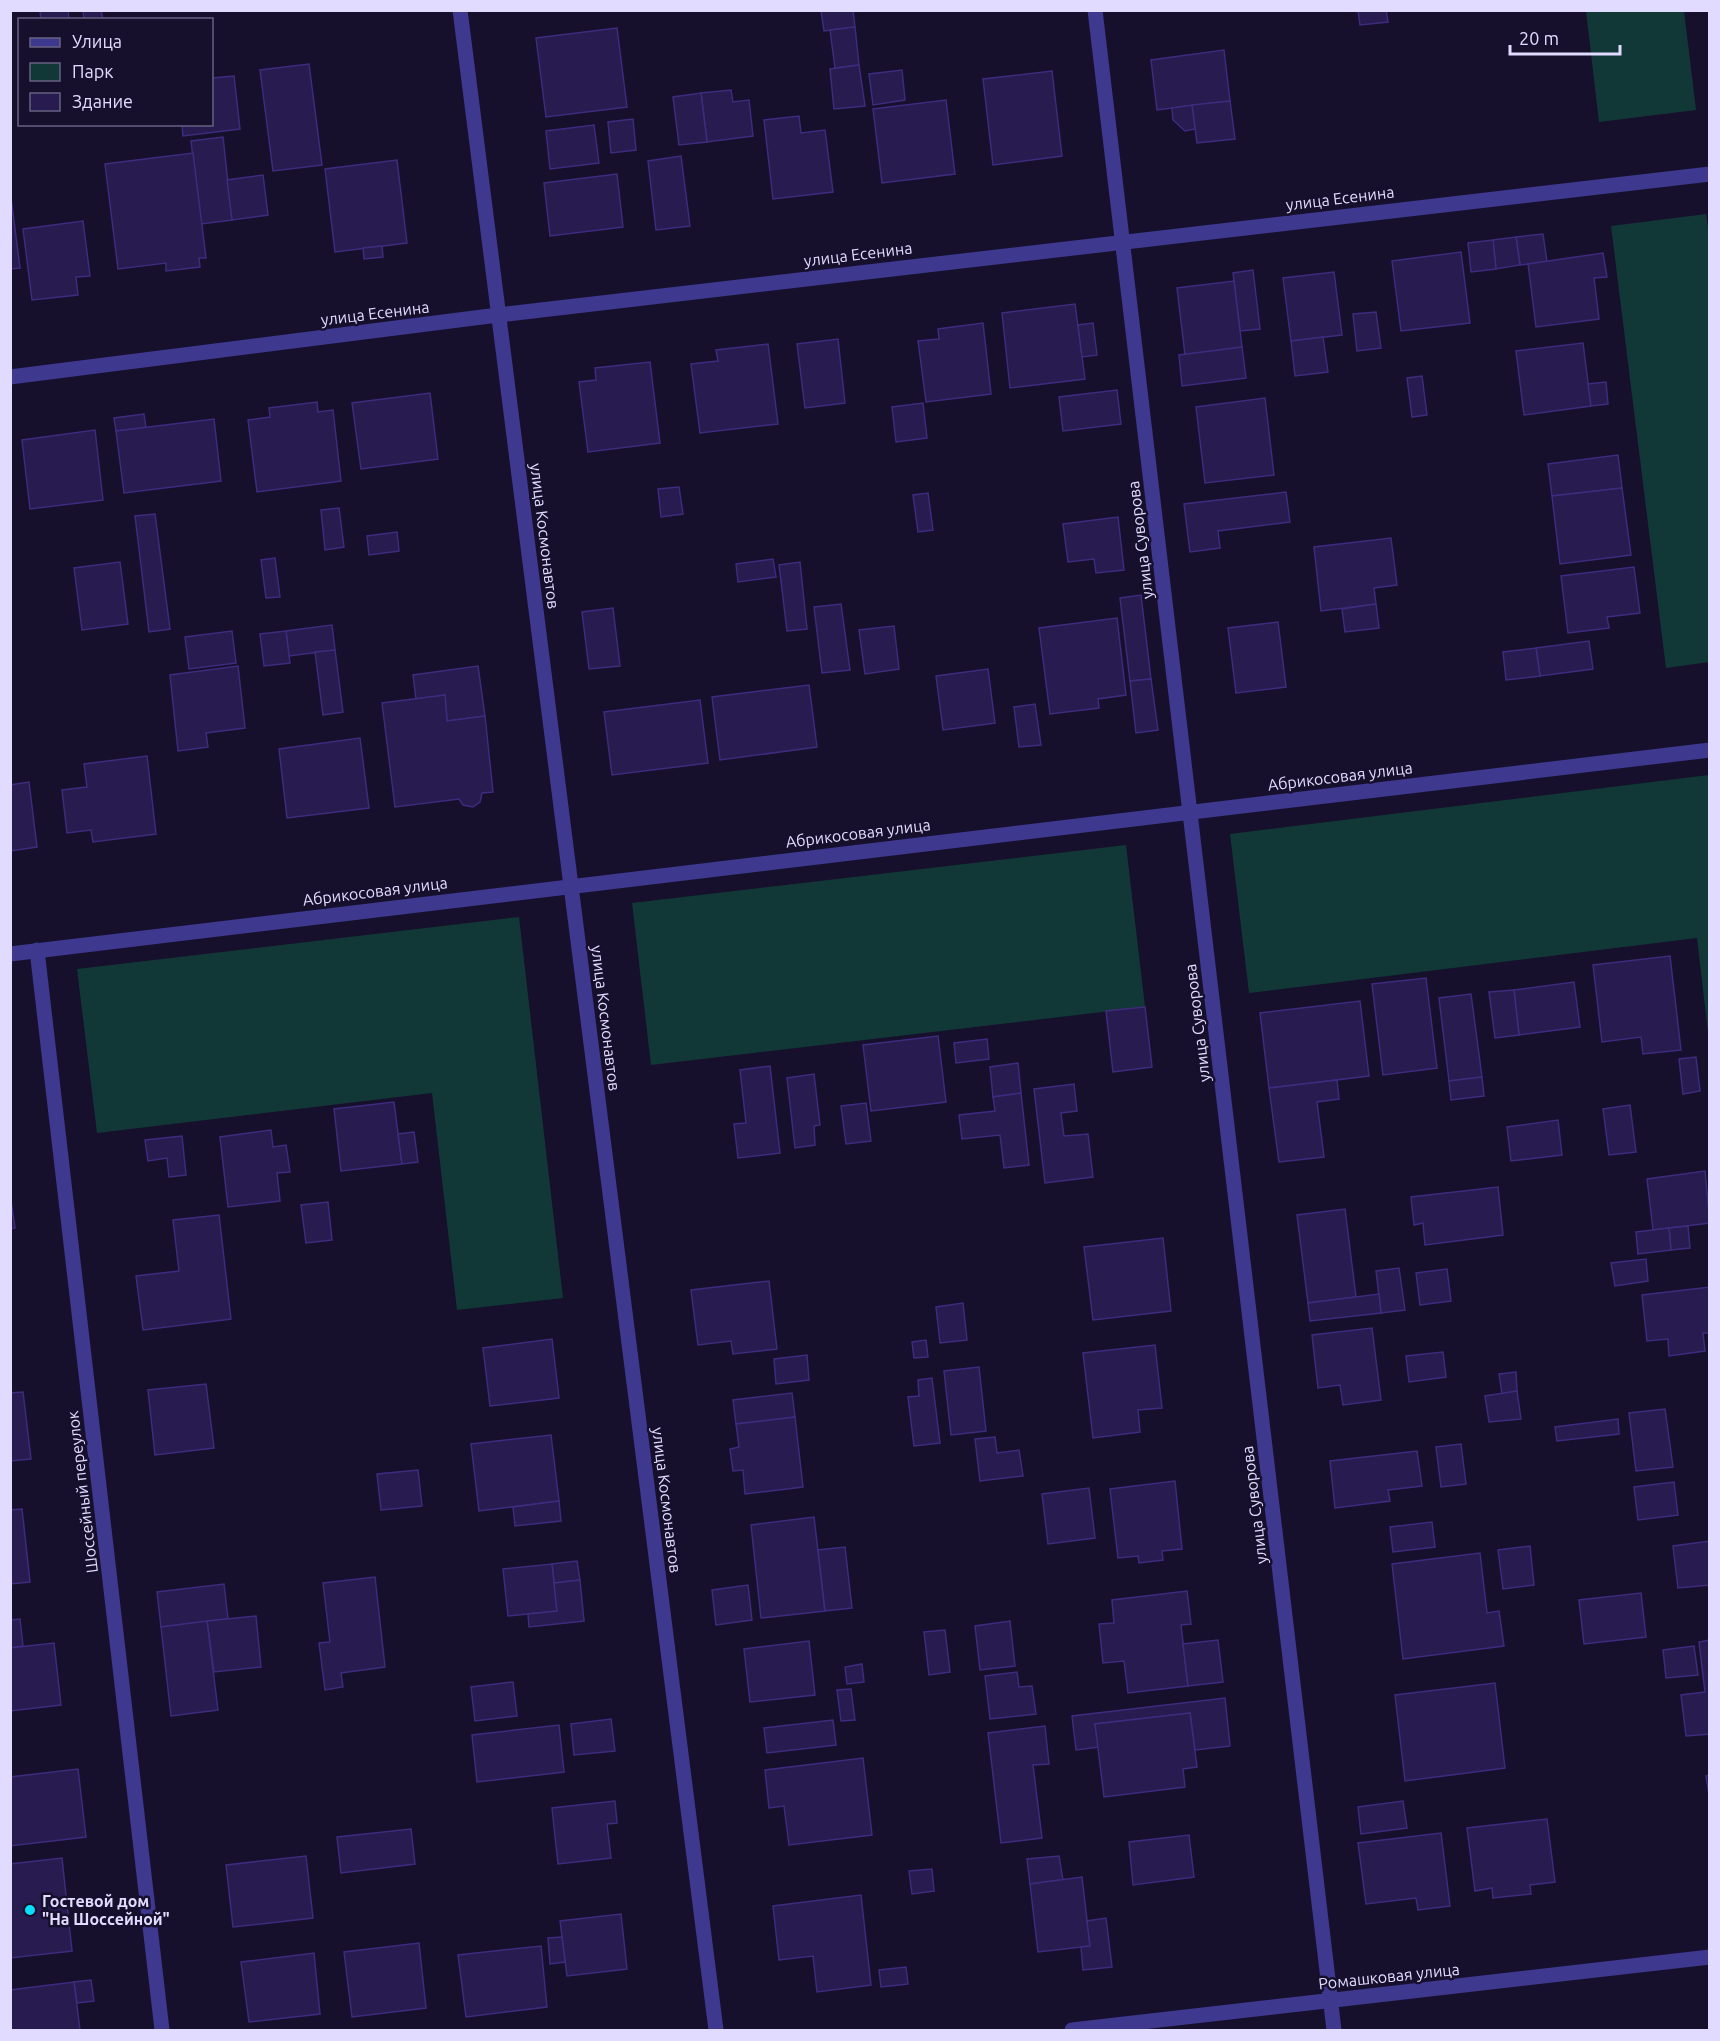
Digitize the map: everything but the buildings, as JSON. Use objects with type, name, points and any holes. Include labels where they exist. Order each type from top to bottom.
[{"type":"street","name":"улица Космонавтов","points":[[460,10],[716,2031]]},
{"type":"street","name":"улица Суворова","points":[[1095,10],[1334,2031]]},
{"type":"street","name":"улица Есенина","points":[[10,377],[498,315],[1710,174]]},
{"type":"street","name":"Абрикосовая улица","points":[[10,954],[1710,750]]},
{"type":"street","name":"Шоссейный переулок","points":[[37,950],[162,2031]]},
{"type":"street","name":"Ромашковая улица","points":[[1072,2031],[1710,1957]]},
{"type":"green space","points":[[1586,11],[1684,11],[1696,110],[1599,122]]},
{"type":"green space","points":[[1706,214],[1710,241],[1709,662],[1666,668],[1611,226]]},
{"type":"green space","points":[[1709,775],[1709,1041],[1697,938],[1249,993],[1230,834]]},
{"type":"green space","points":[[1126,845],[1145,1007],[651,1065],[632,903]]},
{"type":"green space","points":[[519,917],[563,1298],[457,1310],[432,1093],[97,1133],[77,969]]},
{"type":"place","name":"Гостевой дом \"На Шоссейной\"","points":[[30,1910]]}]
